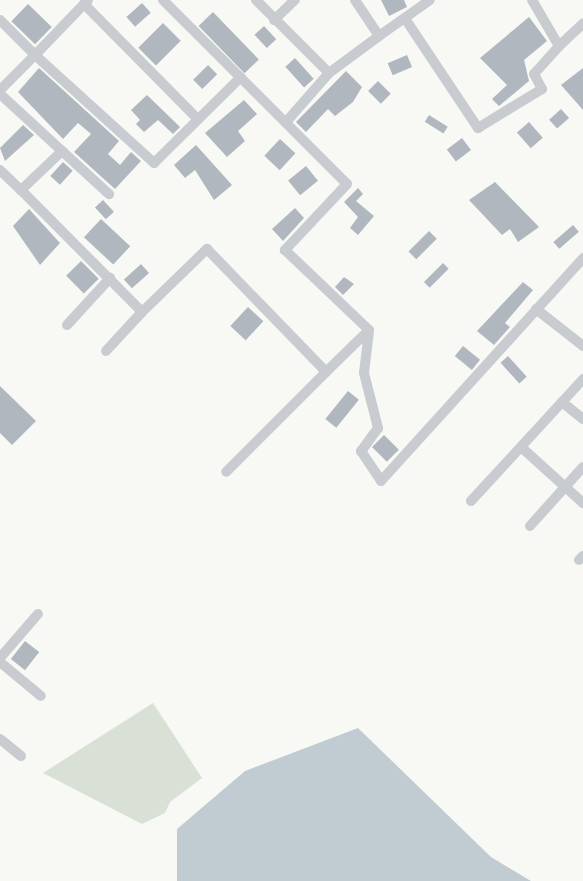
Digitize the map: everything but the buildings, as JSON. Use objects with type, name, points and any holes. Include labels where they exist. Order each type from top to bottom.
[{"type":"street","points":[[163,0],[287,121],[347,184],[285,250],[369,330]]},
{"type":"street","points":[[256,0],[329,73]]},
{"type":"street","points":[[274,20],[295,0]]},
{"type":"street","points":[[355,0],[379,36]]},
{"type":"street","points":[[532,0],[560,46]]},
{"type":"street","points":[[287,121],[329,73],[379,36],[406,20],[427,1]]},
{"type":"street","points":[[109,194],[0,92],[86,2],[198,119]]},
{"type":"street","points":[[0,20],[35,55],[154,163],[241,77]]},
{"type":"street","points":[[406,20],[478,128],[542,89],[534,74],[583,24]]},
{"type":"street","points":[[21,190],[62,151]]},
{"type":"street","points":[[0,170],[142,312]]},
{"type":"street","points":[[106,351],[142,312],[207,249],[326,372]]},
{"type":"street","points":[[369,330],[364,374],[378,428],[361,451],[381,481],[583,258]]},
{"type":"street","points":[[67,326],[110,278]]},
{"type":"street","points":[[536,309],[583,346]]},
{"type":"street","points":[[226,472],[369,330]]},
{"type":"street","points":[[471,501],[583,380]]},
{"type":"street","points":[[562,402],[583,419]]},
{"type":"street","points":[[521,447],[583,503]]},
{"type":"street","points":[[530,526],[583,467]]},
{"type":"street","points":[[38,614],[0,660],[41,696]]},
{"type":"street","points":[[0,739],[21,756]]},
{"type":"shaded area","points":[[153,703],[202,778],[170,802],[165,813],[142,824],[43,773]]},
{"type":"shaded area","points":[[358,728],[491,857],[531,881],[177,881],[177,829],[245,771]]}]
